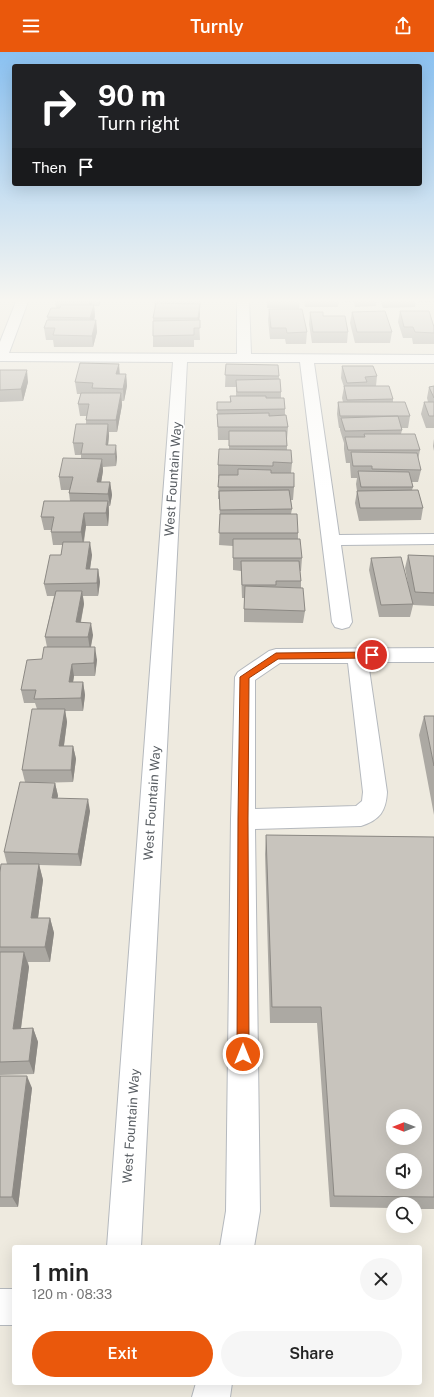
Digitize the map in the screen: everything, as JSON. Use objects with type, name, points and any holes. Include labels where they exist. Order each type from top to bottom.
[{"type":"street","name":"West Fountain Way","points":[[124,1245],[180,362]]},
{"type":"street","points":[[307,362],[342,622]]},
{"type":"street","points":[[331,540],[434,540]]},
{"type":"street","points":[[243,819],[361,816],[374,805],[375,792],[356,655]]},
{"type":"street","points":[[237,1245],[243,1211],[243,819],[245,677],[276,656],[434,655]]},
{"type":"street","points":[[0,1307],[12,1307]]},
{"type":"street","points":[[212,1397],[214,1385]]},
{"type":"building","points":[[80,363],[119,364],[116,374],[126,374],[123,389],[92,388],[93,383],[75,382]]},
{"type":"building","points":[[226,364],[278,365],[279,376],[225,375]]},
{"type":"building","points":[[342,366],[373,366],[377,376],[365,377],[367,382],[347,383]]},
{"type":"building","points":[[0,370],[27,370],[21,389],[0,390]]},
{"type":"building","points":[[280,379],[281,392],[237,392],[236,380]]},
{"type":"building","points":[[344,386],[389,386],[393,399],[347,400]]},
{"type":"building","points":[[434,386],[434,398],[429,387]]},
{"type":"building","points":[[81,393],[121,393],[116,420],[86,420],[89,404],[78,404]]},
{"type":"building","points":[[230,396],[266,396],[266,398],[284,398],[285,409],[217,410],[217,402],[231,402]]},
{"type":"building","points":[[338,402],[405,402],[410,416],[340,416]]},
{"type":"building","points":[[424,402],[434,402],[434,416],[429,416]]},
{"type":"building","points":[[269,413],[269,416],[286,415],[288,427],[218,427],[217,414]]},
{"type":"building","points":[[398,416],[402,430],[345,431],[341,418]]},
{"type":"building","points":[[76,424],[108,424],[106,445],[116,445],[115,454],[81,454],[83,443],[73,443]]},
{"type":"building","points":[[229,431],[286,431],[287,446],[229,446]]},
{"type":"building","points":[[364,434],[415,434],[420,450],[348,450],[345,437],[365,437]]},
{"type":"building","points":[[219,449],[291,450],[292,463],[273,462],[273,466],[218,465]]},
{"type":"building","points":[[351,452],[417,453],[421,470],[372,469],[372,466],[353,466]]},
{"type":"building","points":[[63,458],[102,459],[97,482],[110,482],[108,494],[69,493],[73,477],[59,477]]},
{"type":"building","points":[[238,469],[271,470],[271,473],[294,473],[294,487],[218,487],[219,475],[238,475]]},
{"type":"building","points":[[358,471],[409,472],[413,487],[361,487]]},
{"type":"building","points":[[289,490],[292,509],[220,510],[219,491]]},
{"type":"building","points":[[418,490],[423,508],[360,508],[357,491]]},
{"type":"building","points":[[44,501],[108,501],[106,513],[84,513],[81,532],[51,532],[54,517],[41,517]]},
{"type":"building","points":[[220,514],[297,514],[298,533],[219,533]]},
{"type":"building","points":[[233,539],[300,539],[302,558],[233,558]]},
{"type":"building","points":[[63,542],[90,542],[86,569],[98,569],[97,583],[44,584],[50,555],[61,555]]},
{"type":"building","points":[[408,555],[434,556],[434,593],[415,592]]},
{"type":"building","points":[[401,557],[413,604],[381,605],[371,558]]},
{"type":"building","points":[[241,561],[299,561],[301,581],[276,581],[276,585],[242,585]]},
{"type":"building","points":[[245,586],[303,588],[305,611],[244,609]]},
{"type":"building","points":[[56,591],[82,591],[76,622],[91,623],[88,637],[45,637]]},
{"type":"building","points":[[44,647],[95,647],[94,663],[72,664],[69,682],[83,682],[81,698],[34,699],[36,690],[21,690],[27,660],[42,659]]},
{"type":"building","points":[[32,709],[65,709],[59,746],[73,746],[71,770],[22,770]]},
{"type":"building","points":[[424,716],[434,716],[434,766]]},
{"type":"building","points":[[20,782],[55,783],[52,798],[88,799],[78,854],[4,852]]},
{"type":"building","points":[[266,835],[434,837],[434,1197],[334,1196],[321,1007],[272,1007]]},
{"type":"building","points":[[1,864],[39,864],[31,918],[50,918],[45,947],[0,947]]},
{"type":"building","points":[[0,952],[24,952],[13,1029],[33,1028],[29,1061],[0,1062]]},
{"type":"building","points":[[0,1076],[27,1076],[12,1197],[0,1197]]},
{"type":"route","points":[[243,1054],[243,819],[245,677],[276,656],[372,655]]}]
